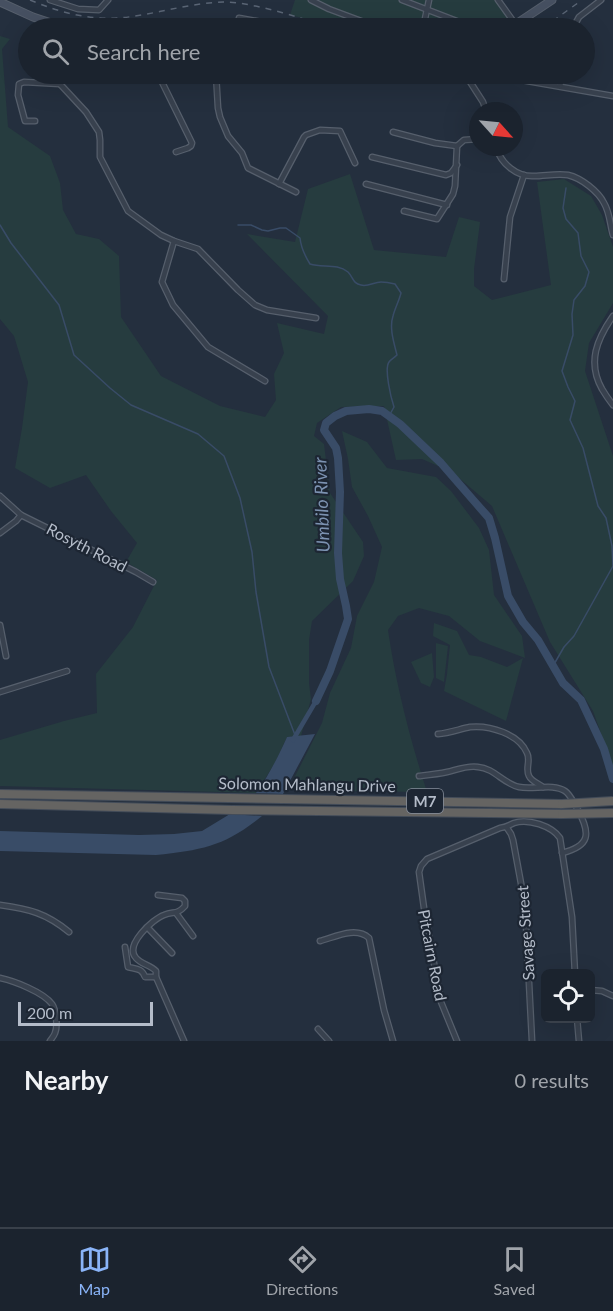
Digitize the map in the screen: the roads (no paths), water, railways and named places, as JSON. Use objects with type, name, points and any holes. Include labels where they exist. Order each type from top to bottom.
[{"type":"highway","name":"Solomon Mahlangu Drive","points":[[0,794],[562,804],[613,801]]},
{"type":"highway","name":"Solomon Mahlangu Drive","points":[[0,804],[276,811],[613,813]]},
{"type":"main road","points":[[526,18],[552,0]]},
{"type":"main road","points":[[0,2],[36,18]]},
{"type":"street","points":[[50,0],[78,9],[99,10],[107,1]]},
{"type":"street","points":[[311,0],[353,18]]},
{"type":"street","points":[[402,0],[450,18]]},
{"type":"street","points":[[425,18],[429,0]]},
{"type":"street","points":[[498,0],[508,18]]},
{"type":"street","points":[[578,18],[601,0]]},
{"type":"street","points":[[18,84],[18,94],[25,121],[35,121]]},
{"type":"street","points":[[60,84],[86,112],[99,132],[100,157],[128,211],[161,235],[198,249],[255,305],[267,310],[316,318]]},
{"type":"street","points":[[163,84],[192,143],[190,147],[176,152]]},
{"type":"street","points":[[217,84],[220,117],[228,136],[242,153],[248,168],[296,192]]},
{"type":"street","points":[[472,84],[483,102]]},
{"type":"street","points":[[548,84],[613,96]]},
{"type":"street","points":[[279,184],[303,137],[316,131],[340,131],[355,163]]},
{"type":"street","points":[[393,132],[457,146],[464,140],[469,140]]},
{"type":"street","points":[[404,211],[437,219],[453,194],[457,146]]},
{"type":"street","points":[[501,156],[513,171],[525,175],[561,174],[578,179],[605,204],[613,235]]},
{"type":"street","points":[[372,157],[446,175],[451,173],[457,165]]},
{"type":"street","points":[[504,279],[510,217],[525,175]]},
{"type":"street","points":[[366,184],[447,205]]},
{"type":"street","points":[[174,241],[162,282],[173,305],[208,347],[265,381]]},
{"type":"street","points":[[613,316],[599,339],[595,355],[598,381],[613,405]]},
{"type":"street","name":"Rosyth Road","points":[[0,496],[21,515],[153,582]]},
{"type":"street","points":[[0,533],[21,515]]},
{"type":"street","points":[[0,625],[6,656]]},
{"type":"street","points":[[0,692],[67,671]]},
{"type":"street","points":[[438,734],[475,727],[495,729],[509,735],[522,745],[527,753],[529,777],[543,787]]},
{"type":"street","points":[[419,776],[477,766],[485,768],[514,786],[558,788],[568,793],[586,825],[587,834],[584,842],[577,849],[562,853]]},
{"type":"street","points":[[507,828],[517,822],[538,824],[556,833],[559,837],[572,917],[575,969]]},
{"type":"street","name":"Pitcairn Road","points":[[457,1041],[441,1002],[419,872],[427,859],[500,828],[507,828]]},
{"type":"street","name":"Savage Street","points":[[507,828],[513,840],[525,905],[532,1041]]},
{"type":"street","points":[[158,895],[182,898],[185,906],[176,913],[164,915],[148,928],[136,939],[132,951],[136,959],[152,967],[184,1041]]},
{"type":"street","points":[[0,905],[39,913],[69,932]]},
{"type":"street","points":[[176,913],[193,936]]},
{"type":"street","points":[[148,928],[172,953]]},
{"type":"street","points":[[320,941],[356,932],[369,938],[393,1041]]},
{"type":"street","points":[[125,947],[128,967],[144,972],[146,977],[156,974]]},
{"type":"street","points":[[0,978],[23,985],[53,1005],[56,1030],[50,1041]]},
{"type":"street","points":[[595,990],[613,996]]},
{"type":"street","points":[[578,1023],[579,1041]]},
{"type":"street","points":[[318,1029],[329,1041]]},
{"type":"water","points":[[315,734],[283,794],[256,793],[287,737]]},
{"type":"water","points":[[230,814],[262,816],[236,834],[213,845],[173,853],[156,855],[0,851],[0,831],[174,834],[202,831]]},
{"type":"waterway","points":[[553,666],[564,647],[574,636],[613,566],[612,546],[606,518],[598,506],[583,448],[570,420],[575,401],[562,371],[573,335],[574,300],[585,286],[589,272],[581,256],[578,233],[566,219],[563,208],[566,188]]},
{"type":"waterway","points":[[0,225],[11,243],[59,305],[74,355],[131,405],[198,434],[224,456],[240,498],[252,552],[256,592],[269,667],[295,735]]},
{"type":"waterway","points":[[238,225],[251,225],[268,231],[286,228],[300,238],[310,264],[344,269],[356,283],[361,285],[381,282],[395,284],[401,293],[392,321],[392,336],[397,355],[390,361],[387,371],[394,407],[389,416]]},
{"type":"waterway","name":"Umbilo River","points":[[316,701],[330,671],[348,619],[340,579],[338,553],[340,492],[338,458],[336,448],[324,430],[326,423],[346,411],[369,409],[382,411],[400,424],[441,463],[489,518],[508,596],[523,622],[538,640],[563,683],[581,700],[604,749],[613,779]]},
{"type":"waterway","name":"Umbilo River","points":[[293,740],[316,701]]},
{"type":"railway","points":[[30,0],[73,14],[96,18]]},
{"type":"railway","points":[[557,18],[582,0]]},
{"type":"railway","points":[[119,18],[223,2],[249,5],[299,18]]},
{"type":"railway","points":[[96,18],[107,18]]},
{"type":"railway","points":[[107,18],[119,18]]}]
